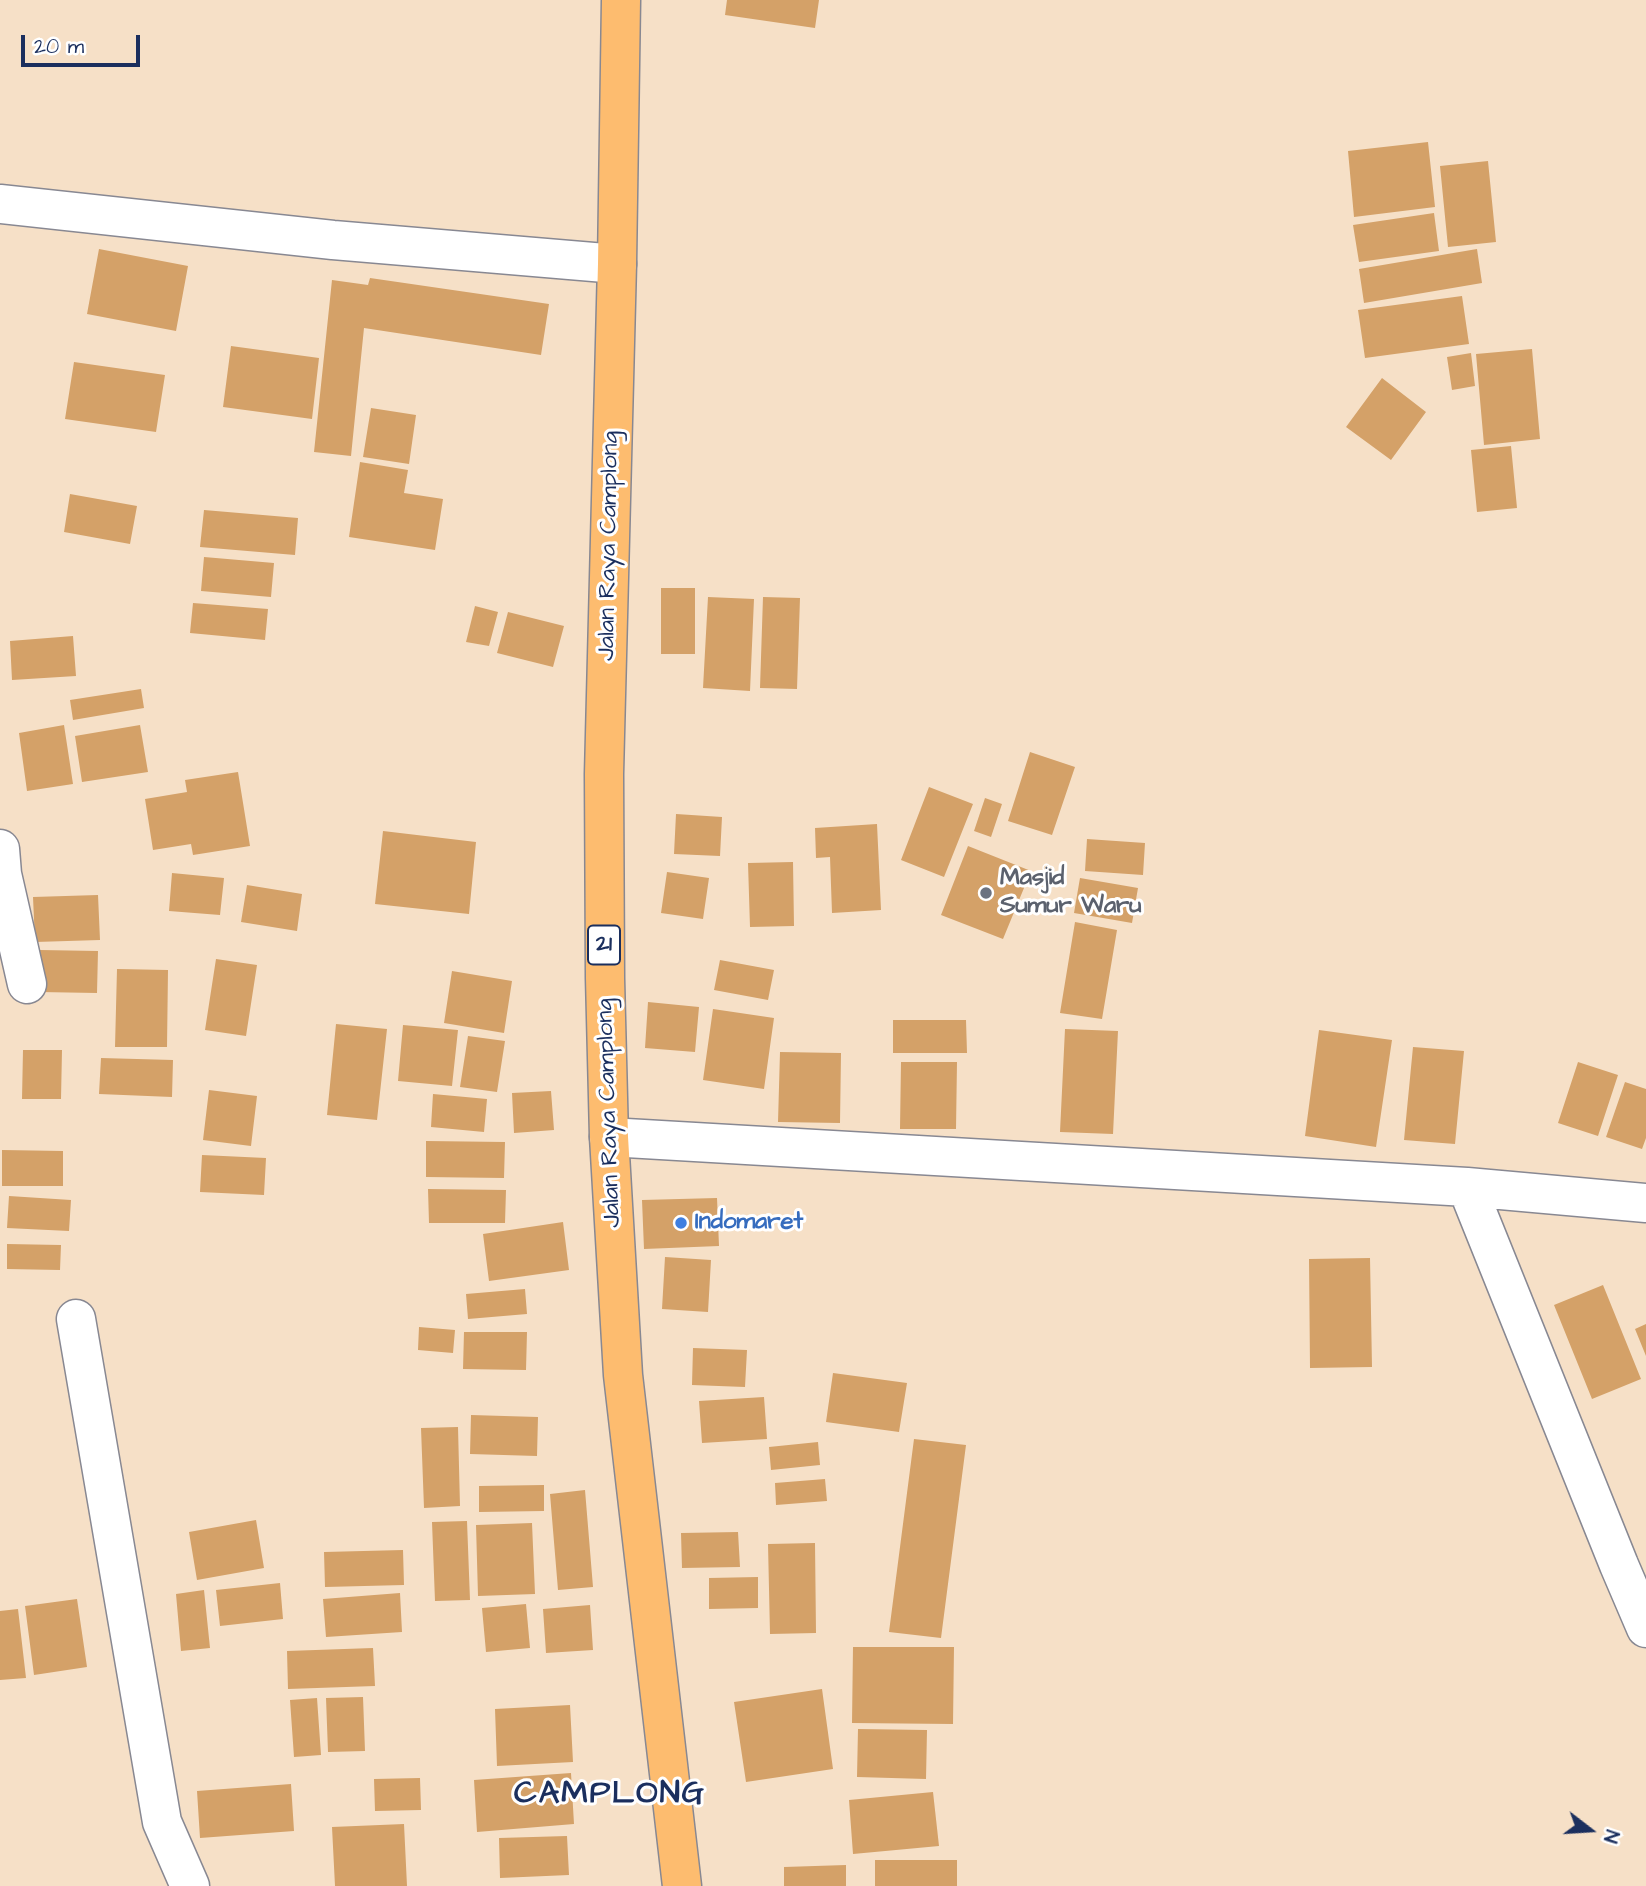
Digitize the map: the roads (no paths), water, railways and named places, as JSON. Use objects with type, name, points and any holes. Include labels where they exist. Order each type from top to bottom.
[{"type":"highway","name":"Jalan Raya Camplong","points":[[621,0],[604,774],[604,978],[609,1137],[623,1375],[682,1886]]},
{"type":"street","points":[[0,204],[333,240],[617,264]]},
{"type":"street","points":[[0,849],[2,874],[27,984]]},
{"type":"street","points":[[609,1137],[1467,1187],[1646,1203]]},
{"type":"street","points":[[1467,1187],[1646,1628]]},
{"type":"street","points":[[76,1319],[162,1822],[190,1886]]},
{"type":"place","name":"Masjid Sumur Waru","points":[[986,893]]},
{"type":"place","name":"Indomaret","points":[[681,1223]]},
{"type":"district","name":"CAMPLONG","points":[[610,1795]]}]
